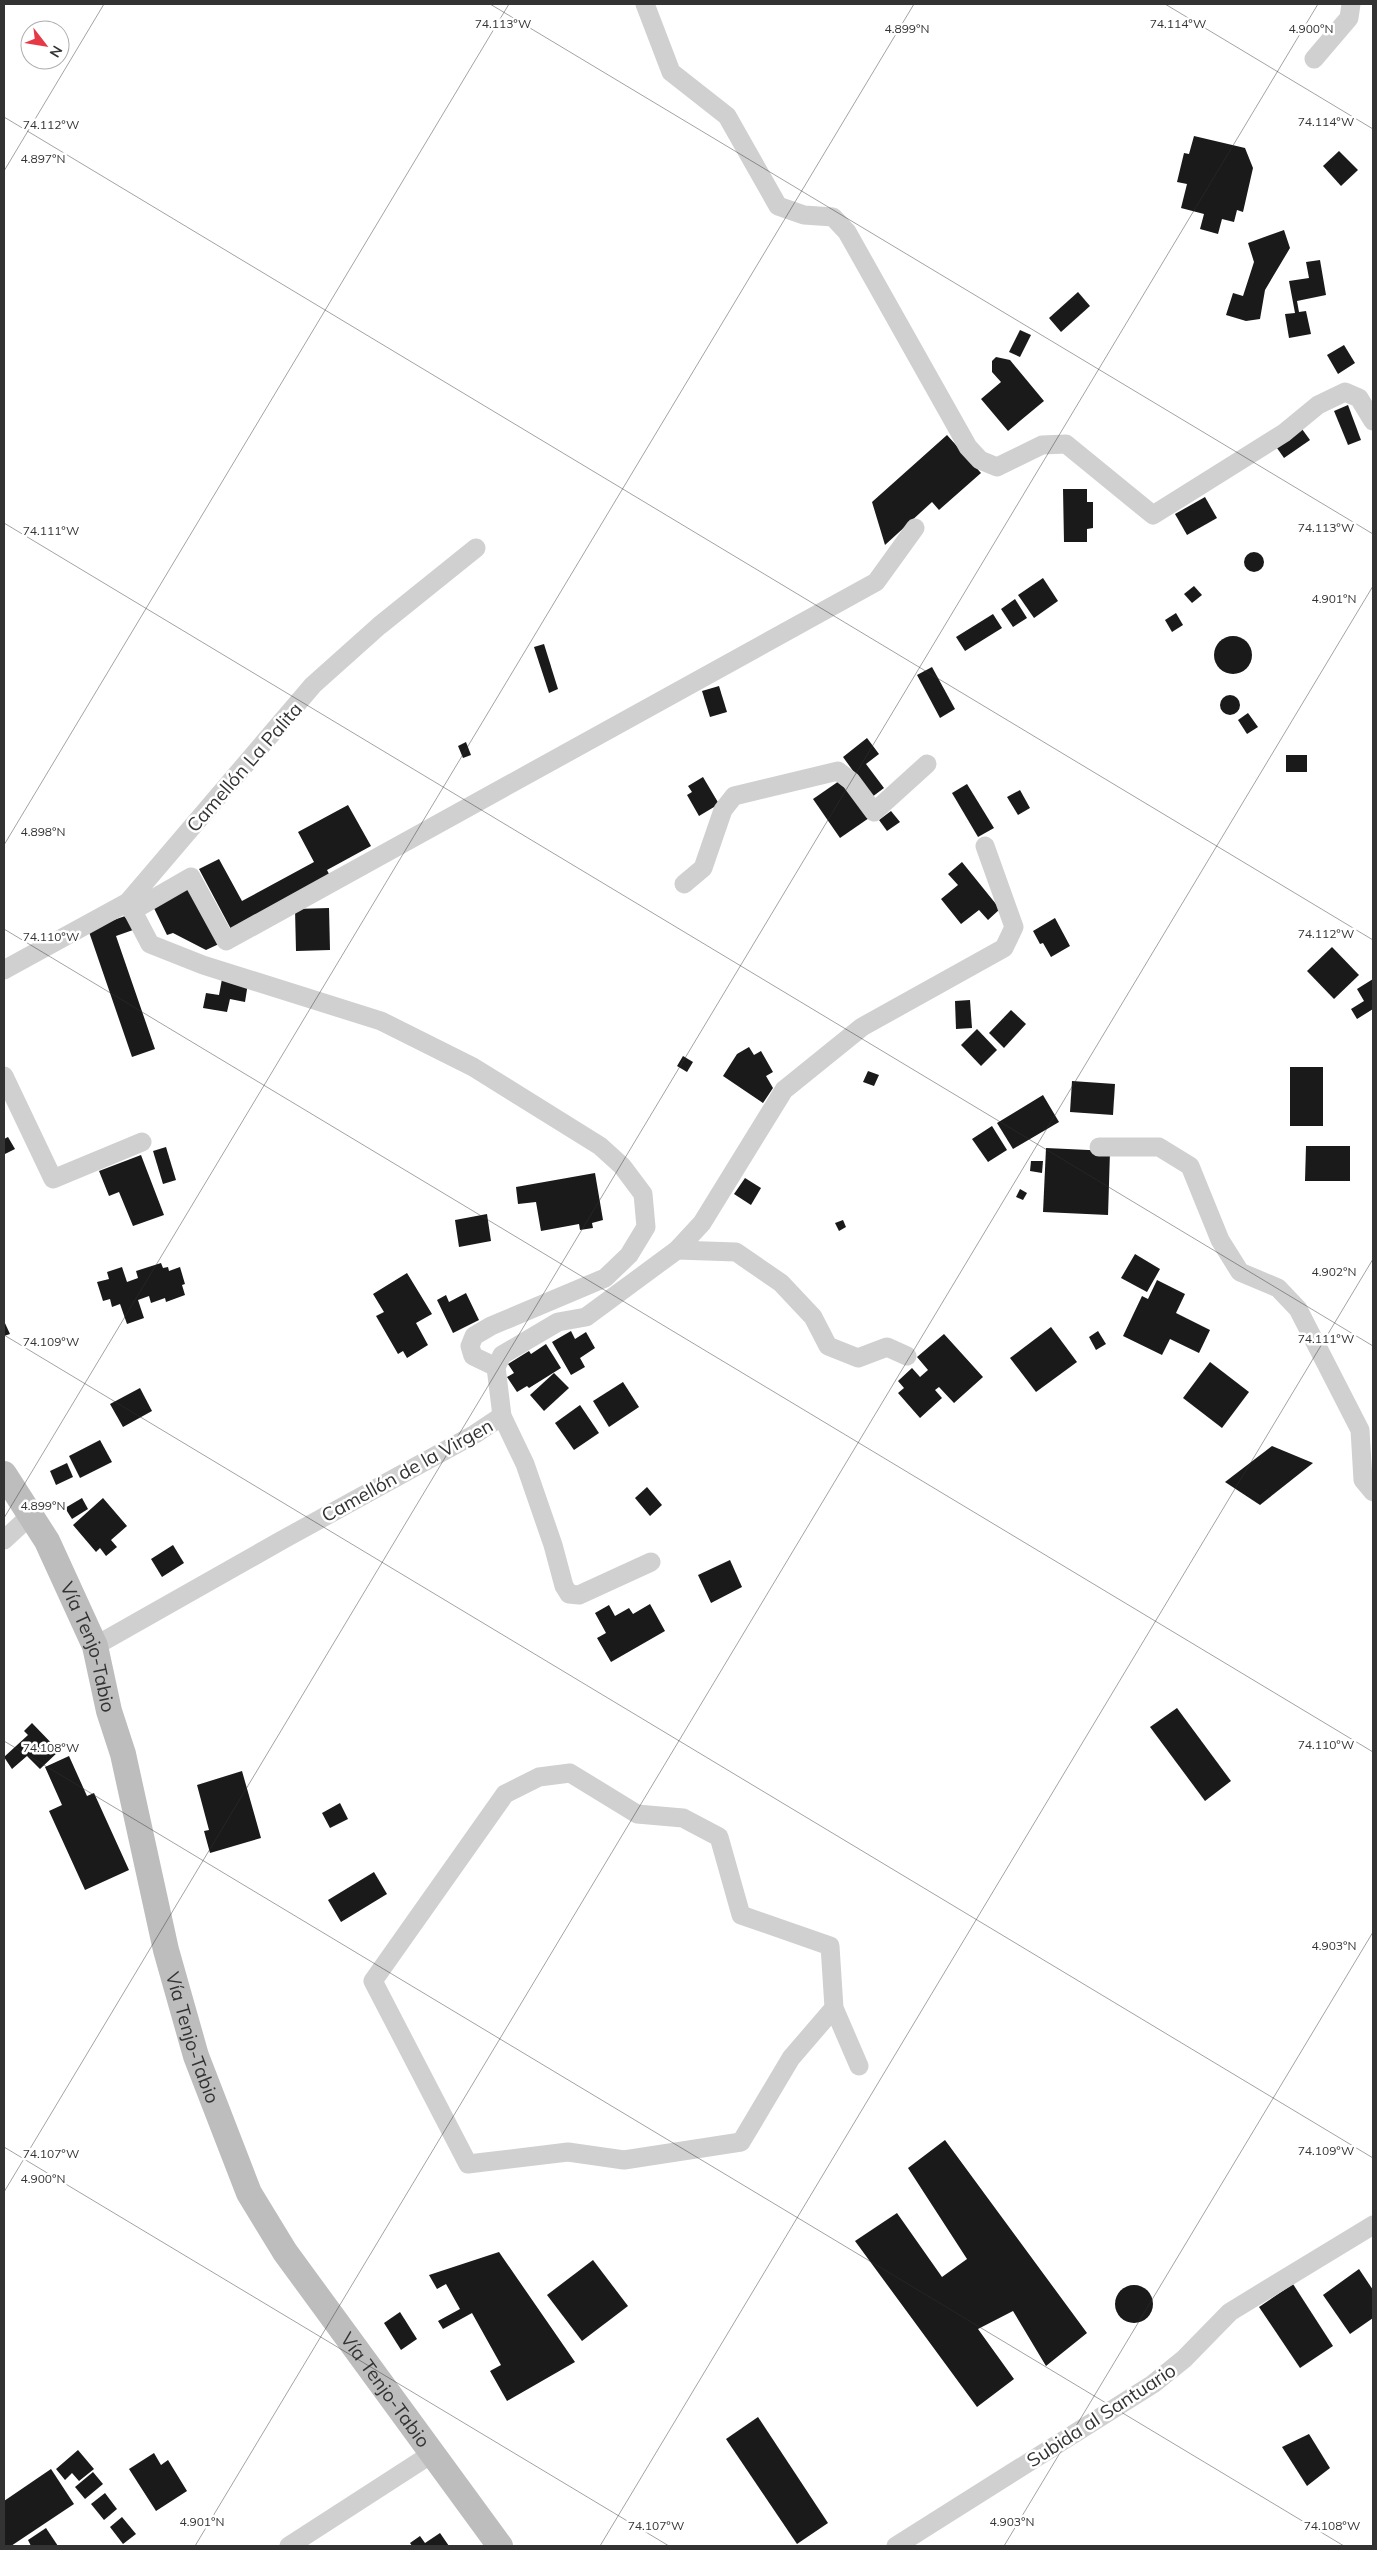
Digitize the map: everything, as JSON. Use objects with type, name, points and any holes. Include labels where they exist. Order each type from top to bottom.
[{"type":"main road","name":"Vía Tenjo-Tabio","points":[[4,1474],[47,1541],[95,1646],[109,1711],[123,1754],[174,1979],[196,2056],[249,2192],[285,2252],[500,2546]]},
{"type":"street","points":[[646,4],[670,72],[728,116],[778,206],[804,215],[833,217],[847,232],[968,447],[980,460],[997,466],[1042,445],[1066,444],[1153,515],[1284,433],[1318,405],[1345,392],[1359,398],[1373,421]]},
{"type":"street","points":[[1314,59],[1349,18],[1351,4]]},
{"type":"street","points":[[915,528],[876,582],[226,941],[190,877],[130,906],[150,944],[203,965],[381,1021],[473,1067],[600,1146],[622,1166],[643,1194],[646,1227],[629,1255],[605,1278],[492,1326],[474,1336],[470,1346],[473,1356],[496,1368],[502,1355],[558,1322],[586,1318],[677,1250],[702,1223],[784,1090],[862,1027],[981,959],[1004,948],[1014,928],[985,846]]},
{"type":"street","name":"Camellón La Palita","points":[[4,970],[130,906],[313,685],[379,626],[476,548]]},
{"type":"street","points":[[684,884],[703,868],[723,810],[734,796],[838,771],[851,781],[874,812],[927,764]]},
{"type":"street","points":[[4,1076],[53,1179],[142,1142]]},
{"type":"street","points":[[1099,1147],[1160,1148],[1190,1166],[1220,1240],[1240,1272],[1278,1288],[1298,1309],[1360,1430],[1363,1480],[1373,1492]]},
{"type":"street","points":[[677,1250],[736,1252],[781,1283],[813,1317],[828,1346],[858,1358],[887,1347],[907,1356]]},
{"type":"street","name":"Camellón de la Virgen","points":[[95,1646],[475,1434],[502,1416],[496,1368]]},
{"type":"street","points":[[502,1416],[525,1464],[553,1545],[564,1586],[569,1594],[579,1595],[651,1562]]},
{"type":"street","points":[[4,1540],[31,1515]]},
{"type":"street","points":[[834,2008],[791,2058],[741,2142],[624,2160],[568,2152],[468,2164],[373,1981],[505,1794],[540,1777],[570,1773],[637,1814],[683,1818],[719,1837],[740,1915],[830,1946],[834,2008],[859,2066]]},
{"type":"street","name":"Subida al Santuario","points":[[896,2546],[1153,2384],[1184,2359],[1230,2312],[1373,2225]]},
{"type":"street","points":[[288,2546],[433,2453]]},
{"type":"building","points":[[1194,136],[1245,148],[1253,168],[1243,212],[1237,210],[1234,222],[1222,219],[1218,234],[1200,229],[1204,214],[1181,208],[1187,184],[1177,182],[1184,153],[1189,154]]},
{"type":"building","points":[[1339,151],[1358,170],[1341,186],[1323,166]]},
{"type":"building","points":[[1284,230],[1290,248],[1265,290],[1260,319],[1246,321],[1226,315],[1233,293],[1243,296],[1254,262],[1248,243]]},
{"type":"building","points":[[1320,260],[1326,295],[1297,301],[1299,312],[1306,311],[1311,334],[1289,338],[1285,314],[1295,313],[1289,281],[1309,278],[1306,262]]},
{"type":"building","points":[[1078,292],[1090,306],[1061,332],[1049,318]]},
{"type":"building","points":[[1020,330],[1031,335],[1020,357],[1009,352]]},
{"type":"building","points":[[1344,345],[1355,363],[1338,374],[1327,355]]},
{"type":"building","points":[[996,357],[1010,360],[1044,401],[1008,431],[981,399],[1001,382],[992,372],[992,361]]},
{"type":"building","points":[[1348,405],[1361,440],[1348,445],[1334,411]]},
{"type":"building","points":[[1302,429],[1310,440],[1284,458],[1277,448]]},
{"type":"building","points":[[947,435],[981,473],[939,510],[932,502],[885,545],[872,502]]},
{"type":"building","points":[[1063,489],[1087,489],[1087,502],[1093,502],[1093,528],[1087,529],[1087,542],[1064,542]]},
{"type":"building","points":[[1205,497],[1217,518],[1187,535],[1175,514]]},
{"type":"building","points":[[1254,552],[1261,555],[1264,562],[1261,569],[1254,572],[1247,569],[1244,562],[1247,555]]},
{"type":"building","points":[[1043,578],[1058,601],[1034,618],[1018,595]]},
{"type":"building","points":[[1194,586],[1202,595],[1192,603],[1184,594]]},
{"type":"building","points":[[1015,599],[1027,618],[1013,627],[1001,609]]},
{"type":"building","points":[[1176,613],[1183,625],[1172,632],[1165,620]]},
{"type":"building","points":[[993,614],[1002,628],[965,651],[956,637]]},
{"type":"building","points":[[1233,636],[1246,642],[1252,655],[1246,668],[1233,674],[1220,668],[1214,655],[1220,642]]},
{"type":"building","points":[[544,644],[558,689],[549,693],[534,647]]},
{"type":"building","points":[[932,667],[955,709],[940,718],[917,675]]},
{"type":"building","points":[[719,686],[727,712],[710,717],[702,691]]},
{"type":"building","points":[[1226,695],[1234,695],[1240,701],[1240,709],[1234,715],[1226,715],[1220,709],[1220,701]]},
{"type":"building","points":[[1248,713],[1258,727],[1247,734],[1238,720]]},
{"type":"building","points":[[867,738],[879,754],[866,764],[884,788],[872,797],[843,757]]},
{"type":"building","points":[[466,742],[471,755],[463,758],[458,746]]},
{"type":"building","points":[[1286,755],[1307,755],[1307,772],[1286,772]]},
{"type":"building","points":[[703,777],[719,804],[699,816],[687,795],[692,792],[688,786]]},
{"type":"building","points":[[842,779],[869,818],[840,838],[813,799]]},
{"type":"building","points":[[967,784],[994,828],[978,837],[952,793]]},
{"type":"building","points":[[1020,790],[1030,808],[1018,815],[1007,797]]},
{"type":"building","points":[[348,805],[371,846],[327,870],[331,878],[232,931],[199,869],[219,859],[242,901],[314,862],[298,832]]},
{"type":"building","points":[[891,811],[900,822],[887,831],[879,820]]},
{"type":"building","points":[[962,862],[1000,909],[988,920],[979,910],[961,924],[941,899],[958,885],[948,874]]},
{"type":"building","points":[[191,883],[221,943],[206,950],[173,933],[167,935],[151,902]]},
{"type":"building","points":[[329,908],[330,950],[296,951],[295,909]]},
{"type":"building","points":[[128,915],[133,930],[116,936],[155,1049],[132,1057],[88,929]]},
{"type":"building","points":[[1055,918],[1070,946],[1051,957],[1043,943],[1040,944],[1033,931]]},
{"type":"building","points":[[1332,947],[1359,975],[1334,999],[1307,971]]},
{"type":"building","points":[[222,979],[248,983],[245,1002],[230,999],[227,1012],[203,1008],[206,993],[219,995]]},
{"type":"building","points":[[1373,979],[1373,1009],[1357,1019],[1351,1009],[1364,1001],[1357,989]]},
{"type":"building","points":[[970,1000],[972,1028],[956,1029],[955,1001]]},
{"type":"building","points":[[1011,1010],[1026,1024],[1004,1048],[989,1033]]},
{"type":"building","points":[[977,1029],[997,1050],[981,1066],[961,1045]]},
{"type":"building","points":[[749,1047],[754,1055],[761,1051],[773,1072],[766,1076],[773,1088],[763,1103],[723,1076],[737,1054]]},
{"type":"building","points":[[683,1056],[693,1062],[687,1072],[677,1066]]},
{"type":"building","points":[[1290,1067],[1323,1067],[1323,1126],[1290,1126]]},
{"type":"building","points":[[868,1071],[879,1075],[874,1086],[863,1082]]},
{"type":"building","points":[[1072,1081],[1115,1084],[1113,1115],[1070,1112]]},
{"type":"building","points":[[1043,1095],[1059,1122],[1013,1149],[997,1123]]},
{"type":"building","points":[[992,1126],[1007,1150],[988,1162],[972,1139]]},
{"type":"building","points":[[8,1137],[15,1149],[5,1154],[4,1139]]},
{"type":"building","points":[[1306,1146],[1350,1146],[1350,1181],[1305,1181]]},
{"type":"building","points":[[166,1147],[176,1180],[163,1184],[153,1151]]},
{"type":"building","points":[[1046,1148],[1110,1151],[1108,1215],[1043,1212]]},
{"type":"building","points":[[141,1155],[164,1215],[133,1226],[119,1192],[109,1196],[99,1171]]},
{"type":"building","points":[[1031,1161],[1043,1161],[1042,1173],[1030,1171]]},
{"type":"building","points":[[595,1173],[603,1220],[592,1223],[593,1228],[580,1230],[579,1224],[541,1231],[536,1202],[518,1204],[516,1187]]},
{"type":"building","points":[[745,1178],[761,1188],[751,1205],[734,1194]]},
{"type":"building","points":[[1020,1189],[1027,1193],[1023,1200],[1016,1197]]},
{"type":"building","points":[[487,1214],[491,1241],[459,1247],[455,1220]]},
{"type":"building","points":[[843,1220],[846,1227],[839,1231],[835,1223]]},
{"type":"building","points":[[1135,1254],[1160,1269],[1147,1292],[1121,1278]]},
{"type":"building","points":[[161,1263],[163,1268],[168,1267],[169,1271],[180,1267],[185,1284],[182,1285],[185,1295],[166,1302],[165,1298],[151,1303],[149,1296],[138,1300],[144,1318],[127,1324],[120,1304],[112,1307],[110,1299],[103,1301],[97,1282],[109,1279],[107,1272],[122,1267],[127,1282],[138,1278],[136,1271]]},
{"type":"building","points":[[407,1273],[432,1314],[416,1323],[428,1345],[407,1358],[403,1351],[398,1354],[376,1316],[384,1312],[373,1294]]},
{"type":"building","points":[[1157,1280],[1185,1294],[1176,1313],[1210,1330],[1199,1353],[1170,1339],[1162,1355],[1123,1336],[1142,1296],[1148,1299]]},
{"type":"building","points":[[466,1293],[479,1320],[453,1333],[437,1300],[446,1295],[449,1302]]},
{"type":"building","points":[[4,1321],[10,1334],[4,1336]]},
{"type":"building","points":[[1051,1327],[1077,1362],[1036,1392],[1010,1358]]},
{"type":"building","points":[[571,1331],[575,1339],[586,1332],[595,1348],[580,1358],[585,1367],[571,1375],[552,1342]]},
{"type":"building","points":[[1098,1331],[1106,1344],[1096,1350],[1089,1337]]},
{"type":"building","points":[[944,1334],[983,1377],[954,1403],[939,1387],[935,1390],[942,1398],[920,1418],[898,1393],[904,1388],[898,1381],[912,1368],[920,1377],[928,1370],[917,1357]]},
{"type":"building","points":[[546,1344],[561,1368],[529,1388],[527,1386],[517,1392],[507,1377],[514,1373],[508,1364],[529,1351],[531,1354]]},
{"type":"building","points":[[1210,1362],[1249,1392],[1222,1428],[1183,1398]]},
{"type":"building","points":[[554,1373],[569,1388],[544,1411],[530,1395]]},
{"type":"building","points":[[623,1382],[639,1407],[609,1427],[593,1401]]},
{"type":"building","points":[[140,1388],[152,1411],[123,1427],[110,1404]]},
{"type":"building","points":[[580,1405],[599,1433],[574,1450],[555,1423]]},
{"type":"building","points":[[100,1440],[112,1462],[80,1478],[69,1456]]},
{"type":"building","points":[[1272,1446],[1313,1463],[1260,1505],[1225,1482]]},
{"type":"building","points":[[67,1463],[73,1477],[56,1485],[50,1471]]},
{"type":"building","points":[[647,1487],[662,1505],[650,1516],[635,1498]]},
{"type":"building","points":[[82,1498],[88,1509],[72,1519],[65,1508]]},
{"type":"building","points":[[103,1498],[127,1526],[111,1540],[117,1547],[106,1556],[100,1548],[96,1552],[73,1525]]},
{"type":"building","points":[[173,1545],[184,1563],[162,1577],[151,1559]]},
{"type":"building","points":[[730,1560],[742,1587],[711,1603],[698,1575]]},
{"type":"building","points":[[650,1604],[665,1631],[611,1662],[597,1638],[606,1633],[595,1613],[609,1605],[615,1616],[629,1608],[633,1614]]},
{"type":"building","points":[[1177,1708],[1231,1781],[1205,1801],[1150,1727]]},
{"type":"building","points":[[32,1723],[59,1751],[40,1769],[27,1756],[12,1769],[4,1757],[28,1735],[24,1731]]},
{"type":"building","points":[[69,1756],[87,1796],[94,1793],[129,1870],[85,1890],[49,1811],[62,1805],[45,1767]]},
{"type":"building","points":[[242,1771],[261,1838],[210,1853],[204,1831],[209,1830],[197,1785]]},
{"type":"building","points":[[340,1803],[348,1819],[330,1828],[322,1813]]},
{"type":"building","points":[[374,1872],[387,1894],[341,1922],[328,1900]]},
{"type":"building","points":[[945,2140],[1087,2333],[1046,2366],[1013,2311],[978,2329],[1014,2379],[977,2407],[855,2241],[897,2213],[942,2277],[967,2259],[908,2168]]},
{"type":"building","points":[[499,2252],[575,2362],[507,2401],[490,2371],[501,2365],[472,2313],[443,2329],[438,2321],[460,2309],[446,2284],[437,2289],[429,2275]]},
{"type":"building","points":[[593,2260],[628,2306],[582,2341],[547,2295]]},
{"type":"building","points":[[1359,2269],[1373,2290],[1373,2318],[1350,2334],[1323,2295]]},
{"type":"building","points":[[1293,2284],[1333,2346],[1300,2368],[1259,2307]]},
{"type":"building","points":[[1134,2285],[1148,2290],[1153,2304],[1148,2318],[1134,2323],[1120,2318],[1115,2304],[1120,2290]]},
{"type":"building","points":[[400,2312],[417,2339],[401,2350],[384,2323]]},
{"type":"building","points":[[758,2417],[828,2523],[797,2544],[726,2439]]},
{"type":"building","points":[[1309,2434],[1330,2468],[1307,2486],[1282,2447]]},
{"type":"building","points":[[78,2450],[94,2469],[79,2481],[72,2473],[65,2480],[56,2469]]},
{"type":"building","points":[[154,2453],[161,2465],[168,2460],[187,2491],[156,2511],[129,2469]]},
{"type":"building","points":[[51,2469],[74,2504],[11,2546],[4,2546],[4,2501]]},
{"type":"building","points":[[93,2472],[103,2484],[85,2499],[75,2487]]},
{"type":"building","points":[[105,2493],[117,2509],[104,2520],[91,2504]]},
{"type":"building","points":[[122,2517],[136,2534],[123,2544],[110,2527]]},
{"type":"building","points":[[46,2528],[58,2546],[31,2546],[28,2540]]},
{"type":"building","points":[[440,2533],[449,2546],[412,2546],[410,2543],[420,2536],[425,2543]]}]
